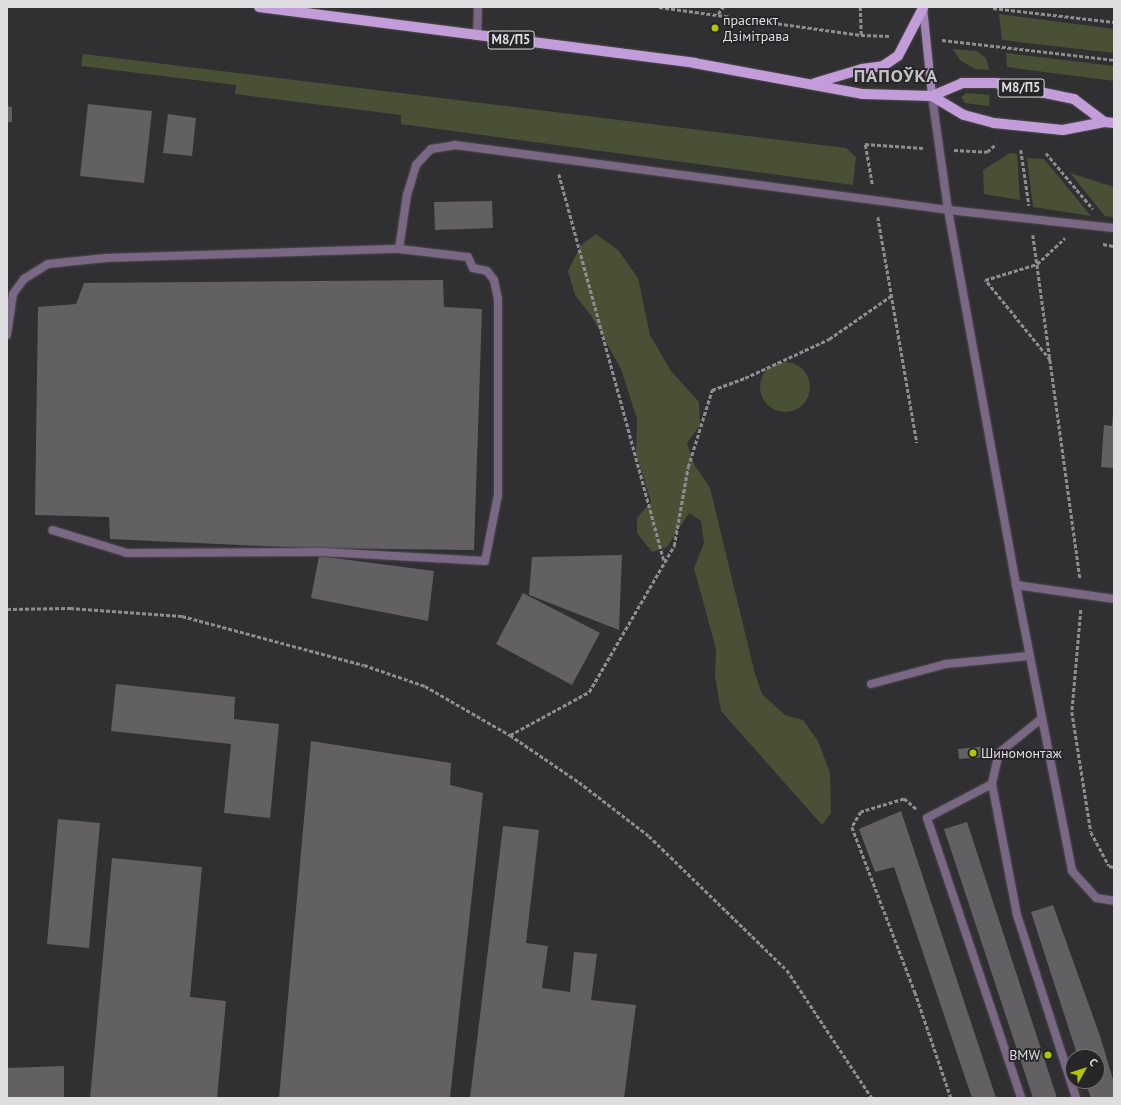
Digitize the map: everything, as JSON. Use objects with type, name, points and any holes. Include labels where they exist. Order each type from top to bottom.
[{"type":"main road","name":"М8/П5","points":[[259,7],[694,63],[863,94],[932,96],[962,83],[996,83],[1074,98],[1109,122]]},
{"type":"main road","points":[[813,84],[862,69],[883,66],[898,56],[923,8]]},
{"type":"main road","points":[[923,8],[932,96],[964,115],[994,123],[1063,130],[1109,122]]},
{"type":"street","points":[[477,36],[478,7]]},
{"type":"street","points":[[932,96],[948,210],[1029,656],[1072,871],[1096,898],[1114,901]]},
{"type":"street","points":[[399,249],[407,195],[416,165],[431,149],[455,145],[948,210],[1030,217],[1111,228]]},
{"type":"street","points":[[7,335],[13,294],[24,279],[48,264],[106,258],[399,249],[468,257],[474,268],[487,271],[494,280],[498,299],[498,495],[485,561],[322,552],[127,552],[52,530]]},
{"type":"street","points":[[1016,585],[1114,599]]},
{"type":"street","points":[[871,684],[946,664],[1029,656]]},
{"type":"street","points":[[1041,719],[999,752],[992,784],[1017,915],[1076,1098]]},
{"type":"street","points":[[992,784],[927,818],[1021,1098]]},
{"type":"path","points":[[659,7],[861,34],[898,36]]},
{"type":"path","points":[[718,14],[719,7]]},
{"type":"path","points":[[718,14],[723,7]]},
{"type":"path","points":[[860,7],[861,34]]},
{"type":"path","points":[[993,8],[1114,22]]},
{"type":"path","points":[[942,40],[1114,60]]},
{"type":"path","points":[[866,144],[917,443]]},
{"type":"path","points":[[1021,150],[1082,594],[1072,712],[1091,832],[1109,866],[1114,867]]},
{"type":"path","points":[[1046,153],[1111,228]]},
{"type":"path","points":[[555,159],[664,562]]},
{"type":"path","points":[[1050,360],[985,280],[1037,264],[1066,237],[1073,238]]},
{"type":"path","points":[[1100,244],[1114,246]]},
{"type":"path","points":[[510,735],[589,692],[674,546],[688,467],[712,390],[745,378],[829,339],[892,295]]},
{"type":"path","points":[[7,609],[70,608],[182,616],[364,665],[425,686],[510,735],[579,782],[649,836],[786,970],[872,1098]]},
{"type":"path","points":[[927,818],[904,799],[861,812],[852,827],[915,992],[951,1098]]},
{"type":"green space","points":[[999,14],[1114,29],[1114,53],[1002,40]]},
{"type":"green space","points":[[953,49],[977,51],[986,58],[989,70],[975,69],[960,60]]},
{"type":"green space","points":[[1006,53],[1114,66],[1114,81],[1007,67]]},
{"type":"green space","points":[[83,54],[846,148],[856,157],[853,185],[401,124],[401,115],[235,94],[236,85],[81,66]]},
{"type":"green space","points":[[967,93],[990,95],[989,106],[965,103],[961,97]]},
{"type":"green space","points":[[1010,153],[1017,154],[1020,200],[984,194],[983,170]]},
{"type":"green space","points":[[1027,158],[1044,159],[1091,216],[1033,207]]},
{"type":"green space","points":[[1070,173],[1114,187],[1114,217],[1105,216]]},
{"type":"green space","points":[[596,234],[618,250],[638,278],[650,335],[671,371],[699,402],[700,425],[687,443],[694,464],[710,488],[755,674],[762,694],[785,715],[803,720],[818,741],[830,773],[831,813],[822,825],[721,711],[715,676],[716,649],[694,568],[704,543],[701,521],[689,513],[667,547],[652,552],[637,533],[637,518],[651,502],[636,453],[637,419],[621,369],[592,317],[575,295],[568,271],[581,245]]},
{"type":"green space","points":[[785,362],[794,364],[805,373],[810,387],[808,396],[799,407],[785,412],[776,410],[765,401],[760,387],[762,378],[771,367]]},
{"type":"building","points":[[88,104],[152,111],[144,183],[80,176]]},
{"type":"building","points":[[7,106],[12,107],[12,122],[7,122]]},
{"type":"building","points":[[168,114],[196,118],[192,156],[163,153]]},
{"type":"building","points":[[492,201],[493,228],[435,230],[434,202]]},
{"type":"building","points":[[443,280],[444,307],[482,309],[474,550],[307,548],[110,539],[109,517],[35,515],[38,307],[76,304],[84,283]]},
{"type":"building","points":[[1113,413],[1114,468],[1101,467],[1104,425],[1112,426]]},
{"type":"building","points":[[622,555],[619,630],[529,595],[532,557]]},
{"type":"building","points":[[319,556],[434,571],[428,621],[311,598]]},
{"type":"building","points":[[523,593],[600,633],[572,685],[496,644]]},
{"type":"building","points":[[116,684],[235,697],[234,719],[279,724],[270,818],[224,813],[231,744],[111,731]]},
{"type":"building","points":[[311,741],[451,763],[450,785],[483,793],[450,1098],[279,1098]]},
{"type":"building","name":"Шиномонтаж","points":[[988,746],[989,757],[959,759],[958,749]]},
{"type":"building","points":[[901,811],[996,1098],[972,1098],[894,867],[875,872],[859,829]]},
{"type":"building","points":[[58,819],[100,823],[89,948],[47,944]]},
{"type":"building","points":[[967,822],[1057,1098],[1033,1098],[944,829]]},
{"type":"building","points":[[503,826],[539,830],[526,943],[548,946],[542,988],[570,992],[574,952],[597,954],[591,1000],[636,1005],[624,1098],[470,1098]]},
{"type":"building","points":[[112,858],[202,867],[190,997],[226,1001],[217,1098],[90,1098]]},
{"type":"building","points":[[1053,905],[1104,1049],[1075,1049],[1031,912]]},
{"type":"building","points":[[1105,1053],[1114,1083],[1114,1098],[1091,1098],[1088,1089],[1105,1089]]},
{"type":"building","points":[[64,1066],[64,1097],[7,1098],[7,1068]]},
{"type":"place","name":"праспект Дзімітрава","points":[[715,28]]},
{"type":"place","name":"Шиномонтаж","points":[[973,753]]},
{"type":"place","name":"BMW","points":[[1048,1055]]},
{"type":"district","name":"ПАПОЎКА","points":[[896,76]]}]
